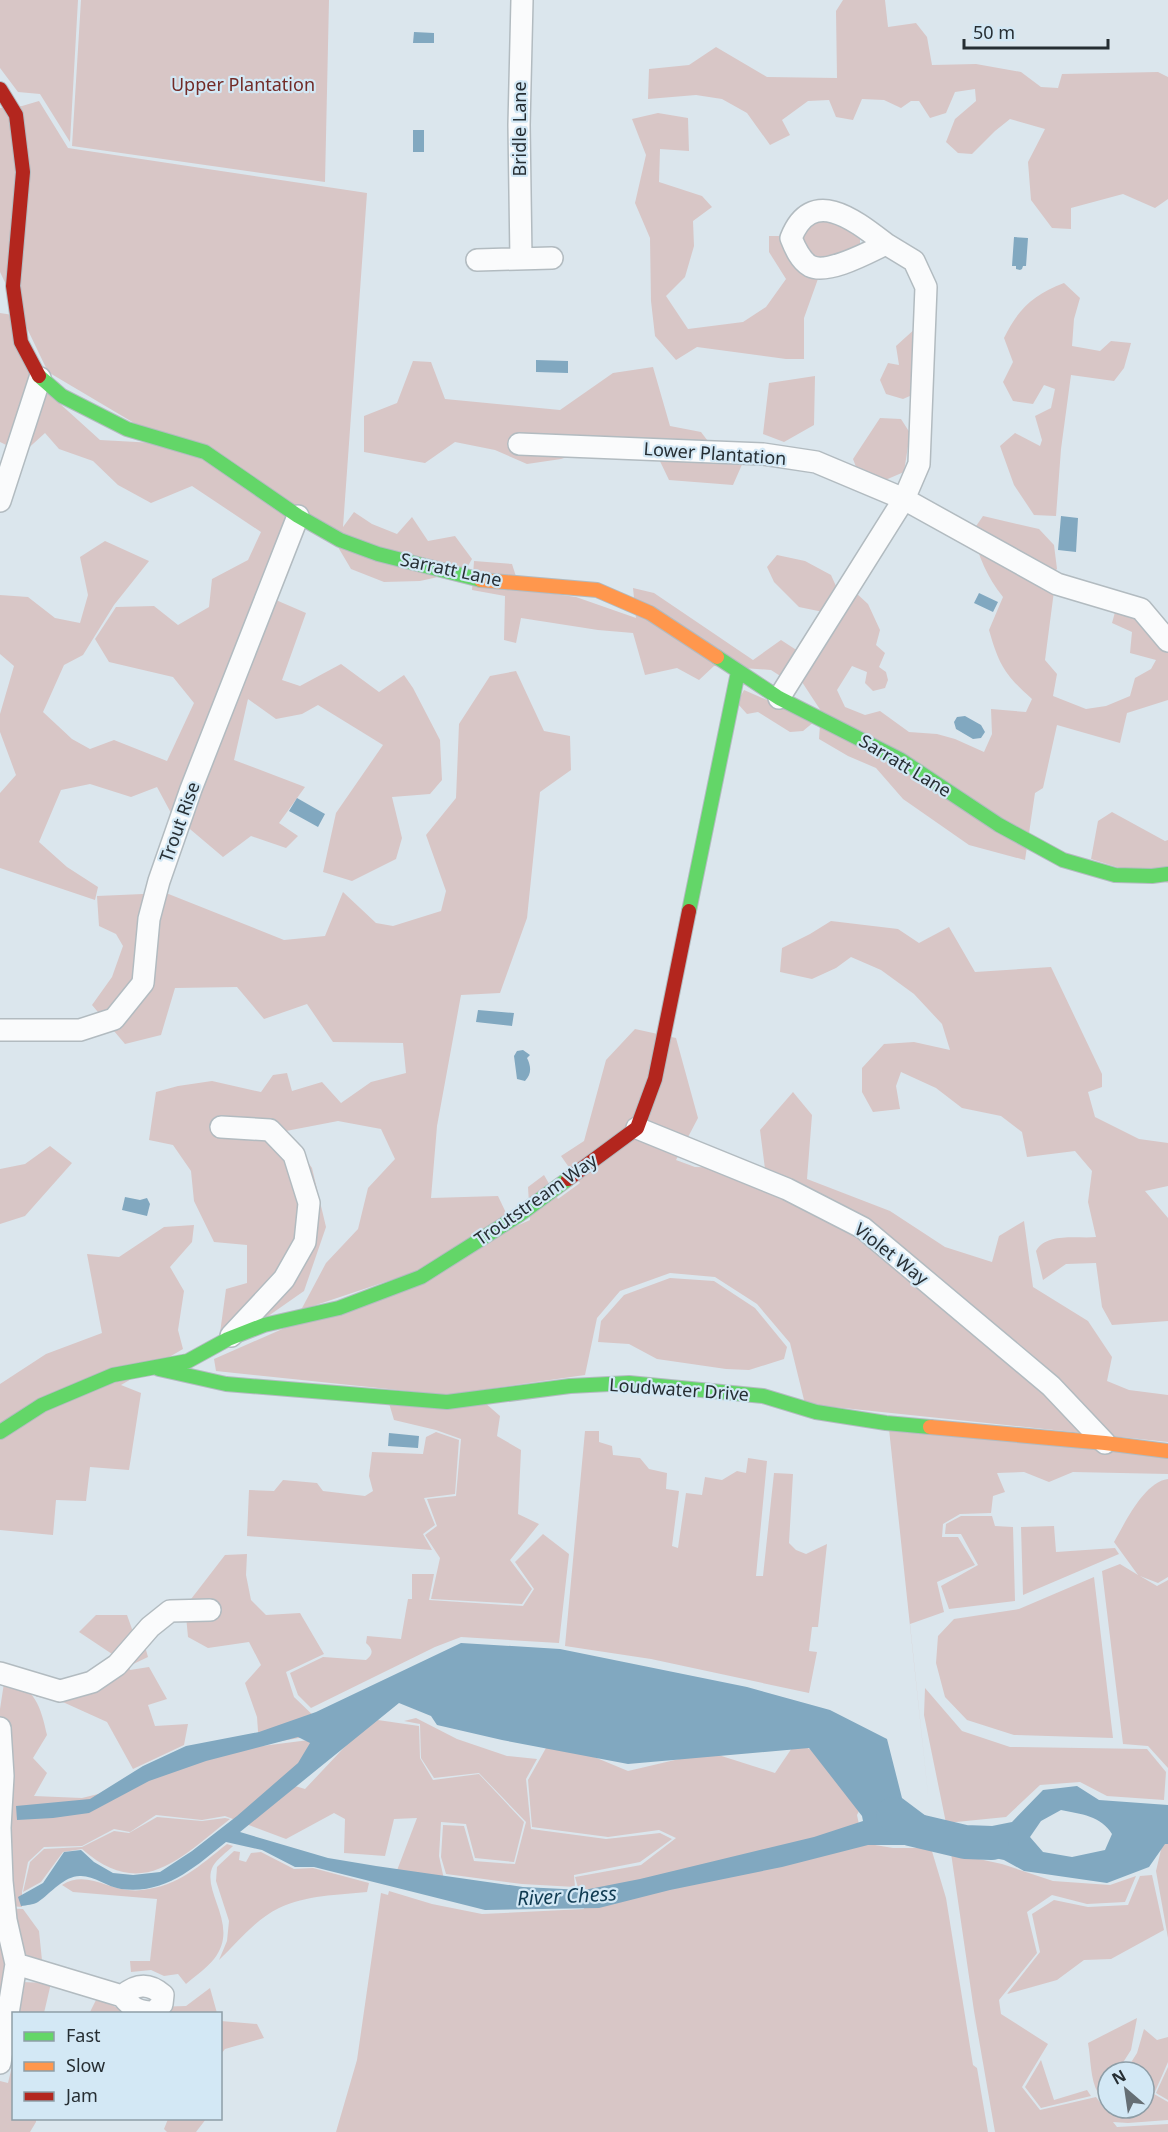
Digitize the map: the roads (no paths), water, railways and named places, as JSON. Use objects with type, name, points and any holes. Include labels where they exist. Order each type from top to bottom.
[{"type":"street","name":"Bridle Lane","points":[[521,259],[519,125],[522,0]]},
{"type":"street","name":"Sarratt Lane","points":[[0,89],[15,115],[23,172],[13,286],[21,342],[40,378],[62,396],[127,429],[205,452],[298,516],[340,540],[378,554],[479,580],[597,590],[650,613],[779,698],[901,760],[999,825],[1063,860],[1115,874],[1167,878]]},
{"type":"street","points":[[779,698],[904,500],[919,464],[926,287],[914,261],[886,244]]},
{"type":"street","points":[[477,260],[552,258]]},
{"type":"street","points":[[0,501],[40,378]]},
{"type":"street","name":"Lower Plantation","points":[[519,444],[773,455],[816,462],[904,500],[1057,584],[1141,609],[1168,641]]},
{"type":"street","name":"Trout Rise","points":[[0,1030],[80,1030],[114,1019],[143,983],[149,919],[159,881],[191,789],[298,516]]},
{"type":"street","points":[[637,1128],[655,1079],[738,672]]},
{"type":"street","points":[[221,1127],[270,1130],[294,1155],[309,1203],[305,1242],[284,1279],[228,1339]]},
{"type":"street","name":"Troutstream Way","points":[[0,1432],[42,1405],[113,1375],[188,1360],[228,1339],[264,1325],[339,1308],[421,1277],[519,1215],[637,1128]]},
{"type":"street","name":"Violet Way","points":[[637,1128],[787,1189],[863,1228],[1051,1386],[1105,1443]]},
{"type":"street","name":"Loudwater Drive","points":[[153,1367],[226,1384],[447,1402],[570,1386],[629,1383],[763,1396],[816,1412],[886,1423],[1168,1451]]},
{"type":"street","points":[[0,1673],[60,1691],[93,1682],[117,1665],[150,1627],[170,1611],[210,1610]]},
{"type":"street","points":[[0,1728],[3,1776],[0,1828],[2,1881],[6,1920],[16,1964],[0,2063]]},
{"type":"street","points":[[16,1964],[122,1996]]},
{"type":"water","points":[[414,32],[434,33],[434,43],[413,43]]},
{"type":"water","points":[[413,130],[424,130],[424,152],[413,152]]},
{"type":"water","points":[[1014,237],[1028,238],[1026,266],[1020,270],[1012,266]]},
{"type":"water","points":[[536,360],[568,361],[568,373],[536,372]]},
{"type":"water","points":[[1061,516],[1078,518],[1076,552],[1058,550]]},
{"type":"water","points":[[979,593],[998,602],[993,612],[974,603]]},
{"type":"water","points":[[965,716],[981,725],[985,732],[981,738],[973,739],[956,729],[954,722],[957,717]]},
{"type":"water","points":[[297,798],[325,814],[318,827],[289,811]]},
{"type":"water","points":[[478,1010],[514,1013],[512,1026],[476,1022]]},
{"type":"water","points":[[523,1050],[530,1055],[527,1058],[530,1073],[525,1081],[517,1079],[514,1056],[517,1051]]},
{"type":"water","points":[[125,1197],[140,1200],[147,1198],[150,1204],[147,1216],[122,1210]]},
{"type":"water","points":[[389,1433],[419,1436],[418,1448],[388,1446]]},
{"type":"water","points":[[461,1643],[560,1649],[747,1687],[830,1710],[887,1739],[902,1798],[934,1822],[935,1845],[868,1845],[782,1867],[670,1890],[599,1908],[485,1910],[314,1867],[295,1867],[262,1850],[226,1842],[191,1869],[152,1888],[121,1889],[91,1878],[75,1876],[64,1881],[38,1902],[21,1906],[18,1897],[43,1883],[64,1852],[81,1850],[94,1862],[113,1873],[133,1875],[160,1872],[192,1851],[237,1816],[298,1763],[310,1743],[298,1737],[206,1761],[149,1781],[89,1813],[17,1820],[16,1806],[90,1799],[143,1766],[186,1746],[259,1732],[316,1712]],"holes":[[[399,1703],[431,1716],[437,1725],[628,1764],[809,1748],[862,1816],[863,1821],[814,1837],[640,1879],[584,1890],[523,1887],[328,1858],[240,1832]]]},
{"type":"water","points":[[1077,1786],[1099,1800],[1168,1805],[1168,1844],[1165,1844],[1149,1867],[1107,1883],[1024,1871],[1004,1860],[948,1848],[945,1829],[972,1830],[1012,1822],[1043,1790]],"holes":[[[1061,1810],[1090,1817],[1102,1823],[1112,1834],[1105,1850],[1072,1857],[1043,1852],[1030,1837],[1041,1821]]]},
{"type":"waterway","name":"River Chess","points":[[893,1814],[910,1829],[965,1842],[992,1843]]},
{"type":"park label","name":"Upper Plantation","points":[[243,85]]}]
